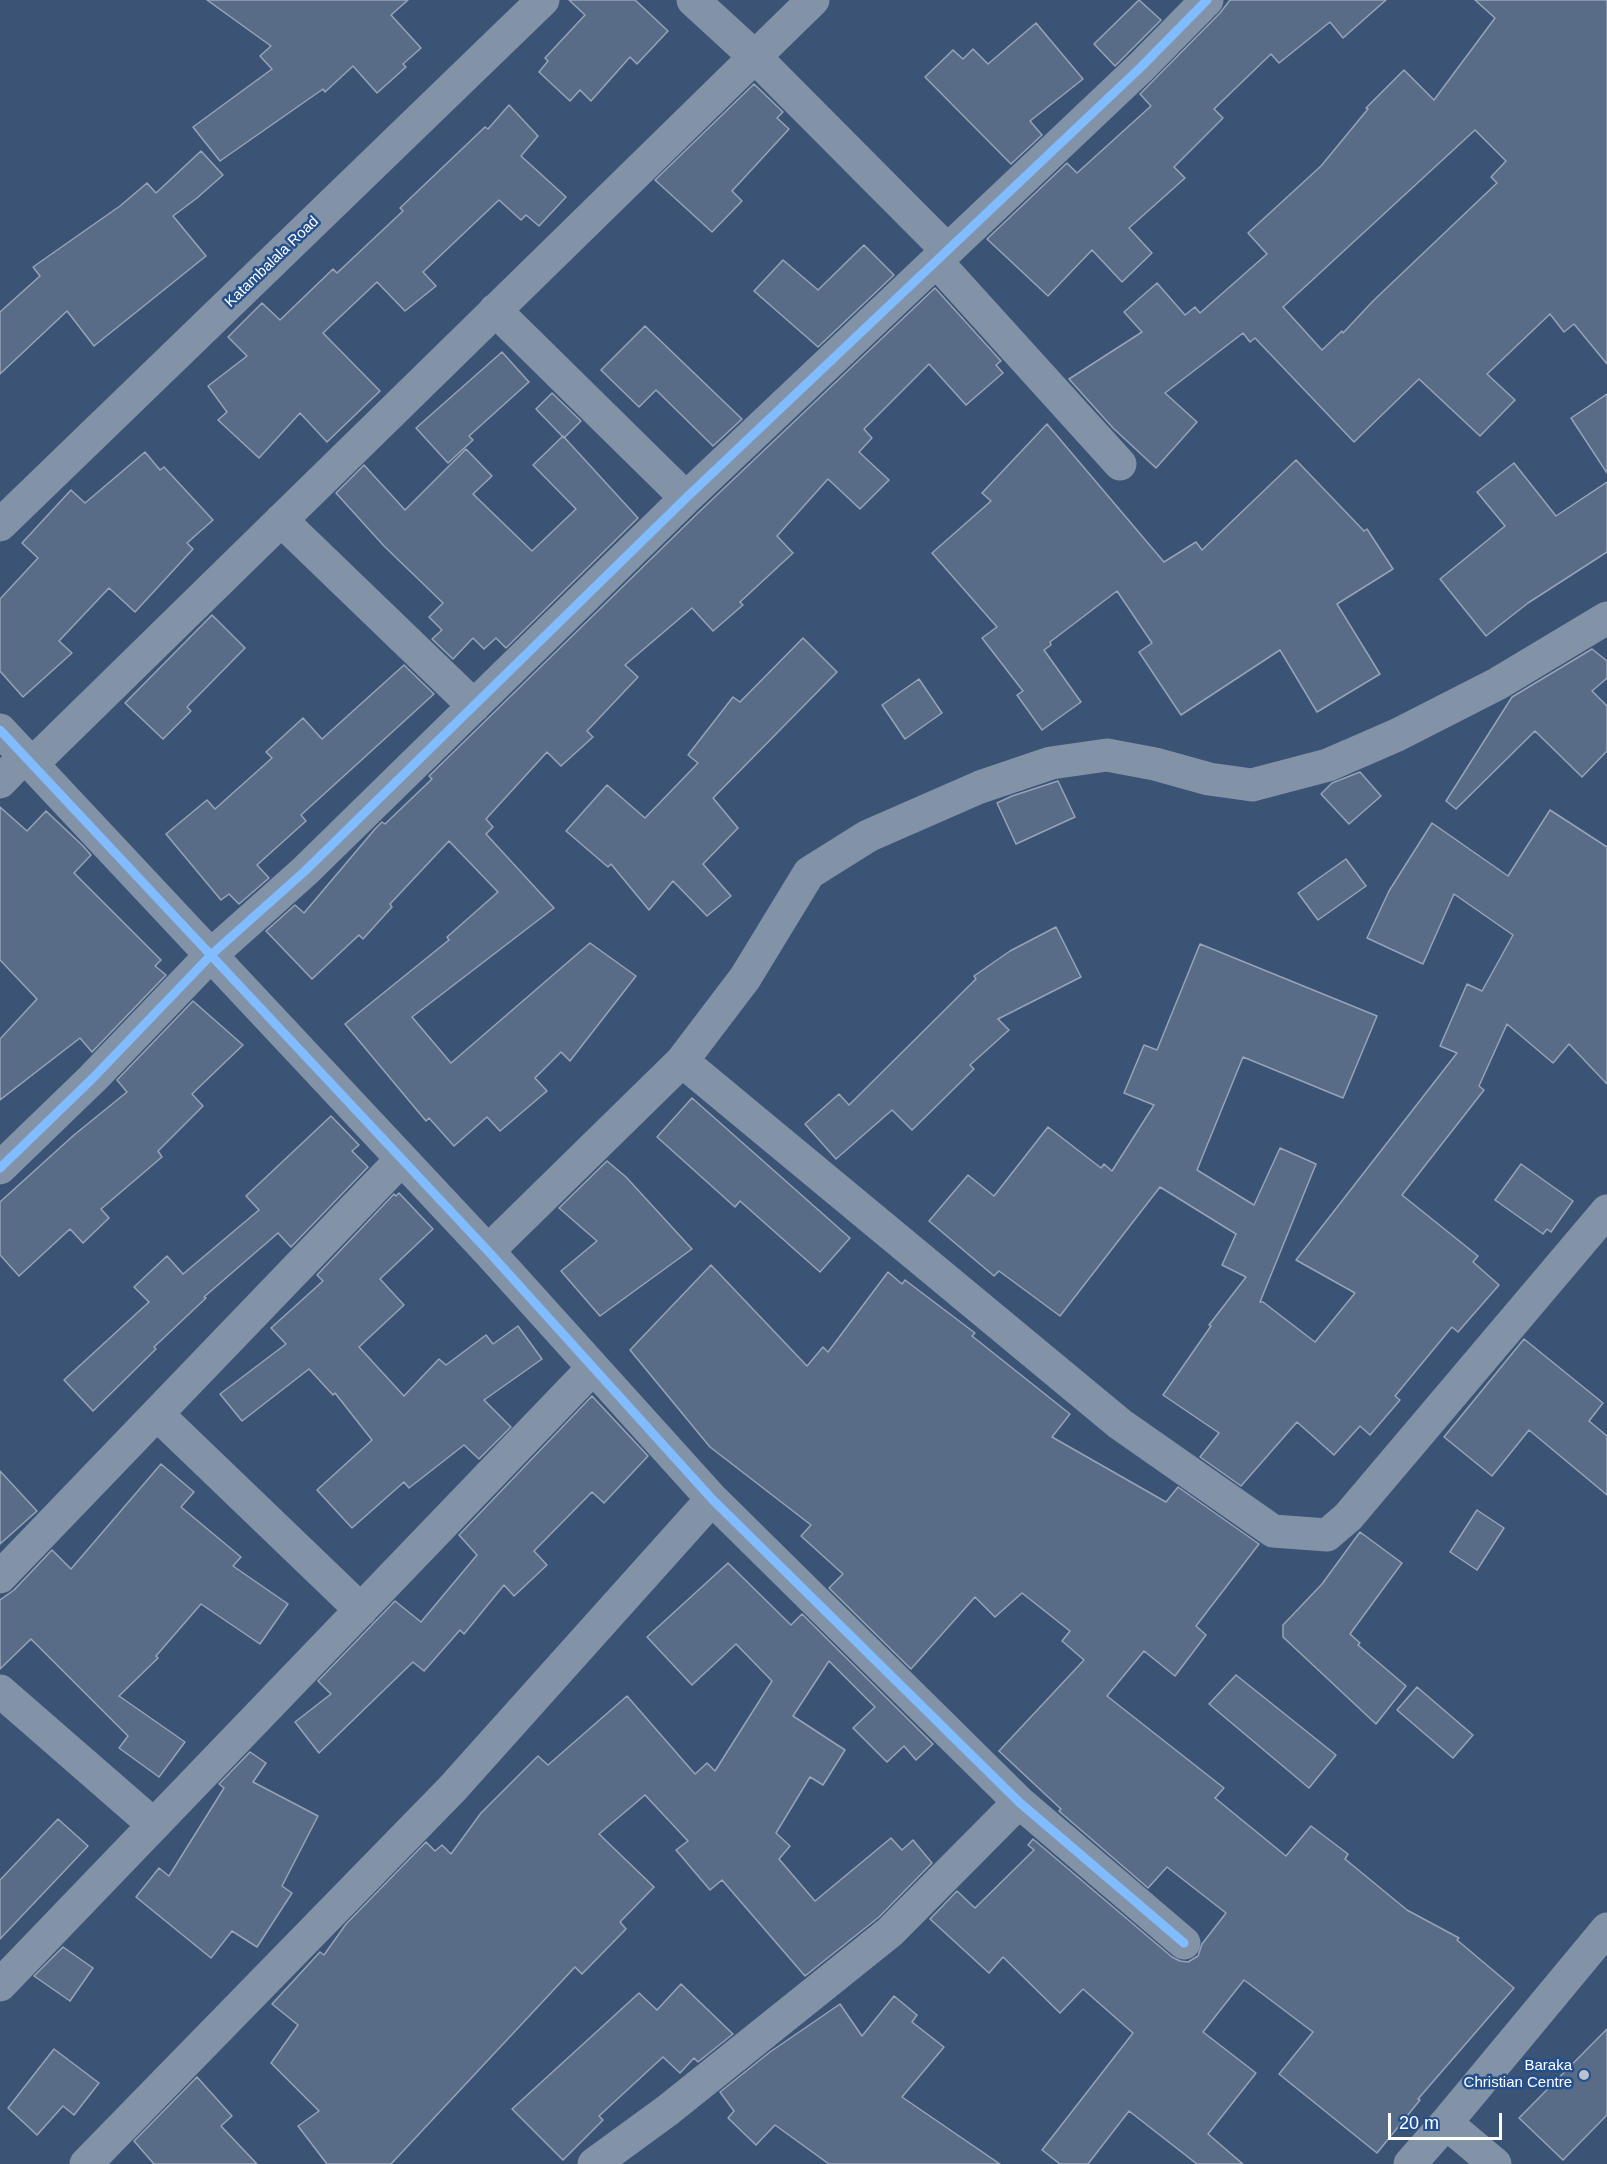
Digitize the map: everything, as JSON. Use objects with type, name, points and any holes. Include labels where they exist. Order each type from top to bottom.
[{"type":"street","name":"Katambalala Road","points":[[0,525],[543,0]]},
{"type":"street","points":[[693,0],[755,57],[941,256],[1120,464]]},
{"type":"street","points":[[0,782],[29,760],[281,520],[813,0]]},
{"type":"street","points":[[0,1168],[93,1078],[212,954],[305,871],[686,498],[1132,75],[1204,1]]},
{"type":"street","points":[[495,310],[686,498]]},
{"type":"street","points":[[281,520],[474,706]]},
{"type":"street","points":[[488,1251],[682,1061],[745,978],[809,873],[868,836],[980,787],[1051,763],[1107,756],[1252,785],[1328,765],[1397,735],[1497,684],[1607,618]]},
{"type":"street","points":[[0,730],[488,1251],[712,1499],[1019,1802],[1184,1943]]},
{"type":"street","points":[[682,1061],[1120,1424],[1272,1531],[1327,1535],[1348,1517],[1607,1211]]},
{"type":"street","points":[[0,1577],[401,1160]]},
{"type":"street","points":[[0,1985],[592,1368]]},
{"type":"street","points":[[157,1414],[361,1610]]},
{"type":"street","points":[[94,2161],[453,1790],[712,1499]]},
{"type":"street","points":[[0,1691],[154,1825]]},
{"type":"street","points":[[594,2164],[668,2110],[890,1932],[1019,1802]]},
{"type":"street","points":[[1410,2164],[1607,1929]]},
{"type":"street","points":[[1446,2123],[1495,2164]]},
{"type":"building","points":[[207,0],[408,0],[391,15],[421,48],[403,64],[406,67],[377,93],[353,66],[325,92],[323,89],[220,161],[193,127],[272,69],[260,56],[271,46]]},
{"type":"building","points":[[569,0],[635,0],[668,31],[637,64],[630,57],[591,101],[580,90],[570,101],[539,72],[548,61],[545,58],[585,15]]},
{"type":"building","points":[[1139,0],[1161,20],[1115,66],[1094,44]]},
{"type":"building","points":[[1230,0],[1386,0],[1343,38],[1330,22],[1279,63],[1271,54],[1214,109],[1223,118],[1174,167],[1185,178],[1129,228],[1152,253],[1122,282],[1092,250],[1048,296],[987,239],[1067,163],[1077,173],[1151,106],[1140,94]]},
{"type":"building","points":[[1475,0],[1607,0],[1607,364],[1574,324],[1564,332],[1550,314],[1487,374],[1515,400],[1480,436],[1419,379],[1354,442],[1255,338],[1250,342],[1243,333],[1165,393],[1197,422],[1156,468],[1113,428],[1069,379],[1142,332],[1124,312],[1157,283],[1185,315],[1195,307],[1200,313],[1267,254],[1248,233],[1321,166],[1368,109],[1366,108],[1404,70],[1434,100],[1495,18]],"holes":[[[1475,130],[1506,161],[1491,177],[1497,183],[1373,301],[1343,333],[1342,331],[1322,350],[1283,307]]]},
{"type":"building","points":[[1036,23],[1083,79],[1030,121],[1042,135],[1011,164],[925,77],[953,50],[963,59],[973,49],[988,64]]},
{"type":"building","points":[[754,84],[783,112],[777,118],[789,129],[732,191],[742,201],[712,232],[655,180]]},
{"type":"building","points":[[509,105],[538,136],[521,156],[566,197],[539,226],[526,215],[521,220],[499,200],[423,272],[436,286],[405,311],[377,282],[323,333],[380,391],[327,442],[300,413],[259,458],[218,420],[227,412],[208,386],[247,356],[228,337],[262,303],[280,320],[333,269],[337,273],[403,211],[400,208],[485,127],[488,129]]},
{"type":"building","points":[[201,151],[223,175],[173,216],[206,256],[94,346],[67,311],[0,374],[0,312],[40,276],[33,267],[120,206],[147,183],[156,193]]},
{"type":"building","points":[[864,245],[894,275],[818,347],[754,291],[783,260],[818,290]]},
{"type":"building","points":[[935,288],[1001,361],[996,365],[1003,373],[966,405],[929,364],[864,429],[872,438],[859,452],[889,480],[860,509],[828,479],[777,536],[793,553],[740,602],[743,605],[713,631],[692,608],[625,665],[638,677],[587,731],[593,737],[561,766],[547,752],[486,819],[493,827],[486,834],[554,908],[412,1017],[451,1063],[590,943],[636,976],[570,1061],[561,1052],[535,1078],[547,1091],[500,1131],[487,1117],[454,1146],[429,1118],[426,1121],[345,1024],[449,940],[447,937],[498,892],[449,841],[390,904],[392,907],[363,939],[359,935],[312,979],[266,931],[295,905],[304,913],[382,822],[385,824],[432,779],[429,776],[699,512]]},
{"type":"building","points":[[645,326],[742,419],[713,446],[656,390],[639,407],[601,370]]},
{"type":"building","points":[[502,352],[529,382],[469,436],[473,440],[448,463],[416,428]]},
{"type":"building","points":[[552,393],[581,421],[564,438],[536,409]]},
{"type":"building","points":[[1607,394],[1607,473],[1571,418]]},
{"type":"building","points":[[1047,424],[1164,562],[1196,542],[1202,550],[1296,460],[1364,531],[1367,529],[1393,569],[1337,604],[1380,674],[1317,712],[1280,650],[1181,715],[1139,652],[1152,643],[1117,591],[1050,642],[1051,645],[1044,650],[1081,702],[1042,730],[1017,695],[1023,691],[982,638],[997,627],[932,553],[991,501],[982,493]]},
{"type":"building","points":[[563,436],[638,518],[506,648],[496,638],[484,649],[473,638],[453,659],[432,639],[442,630],[429,617],[443,603],[384,546],[336,493],[364,465],[405,510],[466,449],[492,476],[473,494],[532,551],[576,509],[533,465]]},
{"type":"building","points":[[145,452],[160,470],[164,467],[213,520],[187,543],[193,549],[135,612],[109,588],[59,641],[72,653],[23,697],[0,671],[0,599],[38,558],[22,543],[71,490],[85,503]]},
{"type":"building","points":[[1514,463],[1556,516],[1607,482],[1607,552],[1528,603],[1486,636],[1440,579],[1505,526],[1477,492]]},
{"type":"building","points":[[212,615],[245,648],[187,707],[191,711],[163,739],[125,703]]},
{"type":"building","points":[[803,638],[837,672],[713,798],[738,828],[703,864],[731,896],[707,916],[673,881],[649,910],[611,864],[608,867],[566,831],[607,785],[645,818],[698,763],[688,755],[733,697],[740,702]]},
{"type":"building","points":[[1592,649],[1607,661],[1607,678],[1592,691],[1607,706],[1607,751],[1582,777],[1535,731],[1456,809],[1446,801],[1512,697]]},
{"type":"building","points":[[404,665],[434,694],[301,815],[306,821],[257,865],[269,878],[239,904],[229,894],[221,900],[166,834],[207,800],[215,809],[272,758],[266,752],[303,718],[322,739]]},
{"type":"building","points":[[919,679],[942,713],[905,739],[882,705]]},
{"type":"building","points":[[1360,772],[1381,796],[1349,824],[1321,794],[1332,783]]},
{"type":"building","points":[[1058,781],[1075,817],[1016,844],[997,803]]},
{"type":"building","points":[[0,807],[27,831],[46,811],[82,845],[91,855],[74,873],[161,960],[155,966],[166,975],[92,1052],[80,1038],[0,1100],[0,1039],[37,999],[0,960]]},
{"type":"building","points":[[1550,810],[1607,847],[1607,1084],[1569,1044],[1553,1063],[1507,1024],[1479,1086],[1484,1090],[1402,1195],[1478,1256],[1473,1262],[1499,1285],[1458,1332],[1452,1327],[1395,1396],[1400,1400],[1370,1435],[1360,1426],[1334,1455],[1297,1422],[1241,1486],[1200,1457],[1219,1433],[1163,1395],[1211,1326],[1209,1325],[1246,1277],[1222,1265],[1236,1234],[1160,1187],[1060,1316],[999,1271],[994,1276],[929,1221],[968,1175],[994,1196],[1048,1127],[1101,1168],[1104,1164],[1112,1171],[1154,1105],[1124,1093],[1144,1045],[1157,1050],[1200,944],[1377,1016],[1343,1098],[1243,1057],[1197,1170],[1254,1205],[1280,1148],[1316,1164],[1260,1302],[1315,1342],[1355,1293],[1296,1260],[1457,1053],[1440,1046],[1467,984],[1482,991],[1513,935],[1454,894],[1423,964],[1367,938],[1389,891],[1432,823],[1508,876]]},
{"type":"building","points":[[1346,859],[1366,886],[1318,920],[1298,893]]},
{"type":"building","points":[[1056,927],[1081,977],[998,1019],[1009,1030],[970,1065],[974,1069],[912,1130],[892,1110],[836,1159],[805,1124],[839,1094],[849,1105],[976,979],[974,976],[1010,951]]},
{"type":"building","points":[[193,1001],[243,1045],[192,1094],[203,1106],[158,1151],[162,1157],[101,1209],[109,1218],[83,1243],[70,1229],[19,1276],[0,1255],[0,1202],[74,1135],[127,1092],[117,1080]]},
{"type":"building","points":[[692,1098],[850,1238],[820,1272],[740,1201],[735,1207],[657,1137]]},
{"type":"building","points":[[331,1116],[359,1145],[352,1151],[368,1167],[291,1247],[278,1233],[204,1297],[206,1298],[154,1347],[156,1349],[93,1411],[64,1380],[149,1302],[134,1287],[167,1256],[183,1274],[259,1210],[246,1196]]},
{"type":"building","points":[[607,1161],[626,1177],[692,1249],[600,1316],[561,1271],[597,1241],[559,1208]]},
{"type":"building","points":[[1521,1164],[1573,1201],[1551,1232],[1547,1229],[1543,1234],[1495,1200]]},
{"type":"building","points":[[399,1193],[433,1229],[380,1279],[404,1305],[359,1347],[404,1396],[439,1359],[446,1365],[486,1335],[493,1344],[518,1326],[542,1359],[484,1400],[511,1427],[479,1459],[464,1445],[409,1488],[404,1482],[352,1528],[317,1490],[372,1440],[335,1393],[333,1395],[309,1369],[242,1421],[220,1394],[286,1344],[271,1328],[323,1281],[317,1275],[394,1194],[396,1196]]},
{"type":"building","points":[[711,1265],[807,1366],[823,1347],[828,1352],[888,1272],[902,1284],[905,1280],[975,1333],[972,1336],[1070,1414],[1052,1437],[1166,1502],[1178,1487],[1259,1544],[1196,1626],[1206,1635],[1175,1676],[1144,1651],[1107,1696],[1224,1788],[1215,1798],[1286,1856],[1311,1826],[1348,1854],[1345,1859],[1407,1910],[1459,1938],[1457,1940],[1514,1988],[1418,2099],[1420,2100],[1377,2153],[1279,2074],[1313,2032],[1244,1980],[1203,2032],[1256,2073],[1208,2134],[1243,2164],[1197,2164],[1129,2111],[1088,2164],[1060,2164],[1042,2150],[1133,2033],[1083,1989],[1060,2013],[1003,1957],[989,1973],[930,1919],[957,1891],[975,1908],[1034,1850],[1028,1845],[1033,1839],[1172,1957],[1180,1961],[1188,1962],[1198,1956],[1202,1944],[1226,1913],[1167,1867],[1148,1888],[1059,1811],[1061,1809],[999,1751],[1084,1660],[1062,1641],[1070,1631],[1022,1593],[995,1617],[975,1597],[911,1669],[829,1588],[843,1574],[801,1536],[811,1525],[710,1447],[630,1350]]},
{"type":"building","points":[[1524,1339],[1603,1403],[1589,1421],[1607,1436],[1607,1495],[1529,1430],[1492,1476],[1444,1437]]},
{"type":"building","points":[[592,1396],[648,1456],[604,1503],[592,1492],[534,1551],[547,1565],[514,1596],[504,1585],[464,1634],[460,1630],[424,1671],[413,1662],[319,1753],[295,1722],[331,1694],[318,1681],[395,1601],[421,1622],[477,1555],[459,1535]]},
{"type":"building","points":[[161,1464],[194,1492],[181,1507],[241,1557],[233,1566],[288,1604],[260,1644],[201,1604],[156,1656],[158,1658],[119,1696],[185,1742],[159,1777],[119,1748],[128,1736],[31,1639],[0,1669],[0,1600],[14,1590],[52,1550],[71,1569]]},
{"type":"building","points":[[0,1471],[37,1511],[0,1544]]},
{"type":"building","points":[[1477,1510],[1504,1528],[1477,1570],[1450,1552]]},
{"type":"building","points":[[1360,1532],[1402,1563],[1350,1634],[1360,1643],[1358,1645],[1406,1686],[1376,1724],[1283,1637],[1283,1625],[1322,1584]]},
{"type":"building","points":[[728,1563],[791,1625],[802,1614],[933,1744],[916,1760],[904,1746],[887,1762],[853,1728],[875,1707],[829,1661],[793,1716],[845,1750],[823,1785],[810,1777],[776,1833],[790,1846],[779,1859],[815,1901],[891,1838],[902,1850],[913,1840],[932,1863],[879,1917],[805,1976],[722,1880],[710,1890],[676,1850],[688,1841],[645,1795],[599,1834],[654,1887],[620,1922],[626,1929],[582,1974],[575,1967],[391,2164],[327,2164],[298,2126],[319,2111],[271,2063],[298,2025],[272,2004],[320,1952],[324,1955],[346,1924],[426,1842],[435,1851],[442,1845],[451,1854],[481,1813],[538,1756],[548,1765],[627,1696],[695,1774],[707,1763],[715,1771],[772,1681],[736,1644],[692,1685],[647,1637]]},
{"type":"building","points":[[1236,1675],[1336,1755],[1309,1788],[1209,1704]]},
{"type":"building","points":[[1417,1687],[1473,1735],[1453,1758],[1397,1710]]},
{"type":"building","points":[[250,1752],[266,1763],[253,1782],[318,1816],[282,1886],[292,1893],[257,1947],[232,1931],[211,1958],[136,1897],[159,1868],[169,1876],[224,1788],[219,1784]]},
{"type":"building","points":[[58,1819],[88,1846],[0,1939],[0,1880]]},
{"type":"building","points":[[63,1947],[93,1968],[70,2001],[34,1976]]},
{"type":"building","points":[[681,1984],[733,2034],[698,2062],[694,2058],[680,2073],[663,2057],[599,2116],[603,2120],[563,2160],[512,2109],[639,1993],[657,2010]]},
{"type":"building","points":[[894,1996],[917,2015],[912,2022],[944,2047],[902,2097],[1000,2164],[829,2164],[775,2125],[756,2145],[728,2118],[734,2111],[720,2092],[770,2052],[840,2004],[862,2036]]},
{"type":"building","name":"Baraka Christian Centre","points":[[1607,2029],[1607,2115],[1563,2160],[1519,2118]]},
{"type":"building","points":[[54,2049],[99,2083],[74,2115],[63,2106],[37,2135],[8,2108]]},
{"type":"building","points":[[197,2077],[232,2116],[221,2126],[257,2164],[154,2164],[134,2141]]},
{"type":"cycle path","points":[[0,1168],[93,1078],[212,954],[305,871],[686,498],[1141,67],[1207,0]]},
{"type":"cycle path","points":[[0,730],[488,1251],[712,1499],[1019,1802],[1184,1943]]},
{"type":"place","name":"Baraka Christian Centre","points":[[1584,2075]]}]
